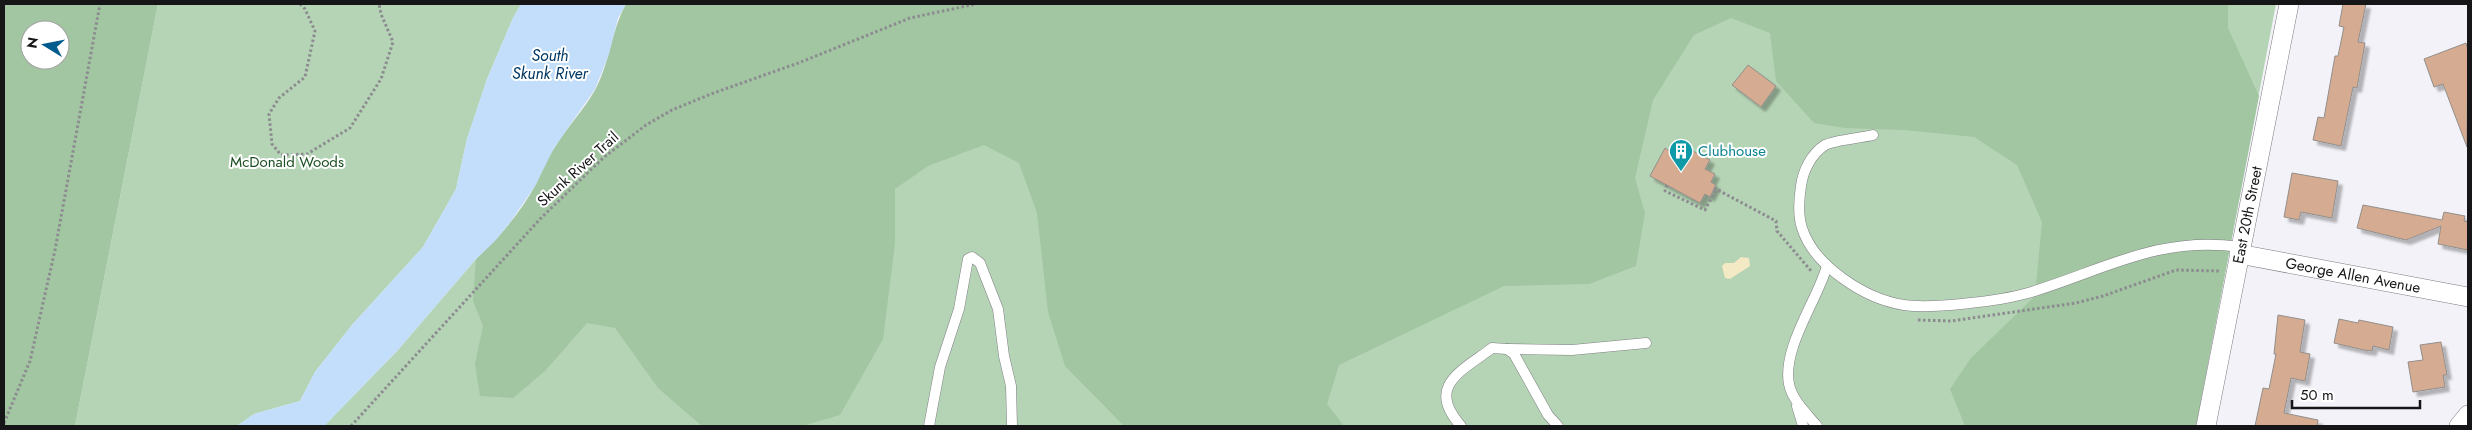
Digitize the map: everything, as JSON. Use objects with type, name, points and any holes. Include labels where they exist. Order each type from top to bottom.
[{"type":"street","name":"East 20th Street","points":[[2206,426],[2289,4]]},
{"type":"street","name":"George Allen Avenue","points":[[2239,251],[2468,297]]},
{"type":"street","points":[[2459,426],[2468,415]]},
{"type":"lane","points":[[1873,135],[1826,145],[1812,156],[1802,179],[1799,199],[1802,227],[1812,248],[1827,266],[1866,292],[1901,304],[1926,307],[2026,294],[2112,262],[2161,248],[2221,244],[2239,251]]},
{"type":"lane","points":[[929,426],[940,367],[959,309],[968,259],[972,257],[980,262],[998,309],[1004,356],[1011,386],[1012,426]]},
{"type":"lane","points":[[1803,426],[1789,384],[1789,366],[1794,346],[1827,266]]},
{"type":"lane","points":[[1461,426],[1452,416],[1446,400],[1446,390],[1450,380],[1492,348],[1572,350],[1646,343]]},
{"type":"lane","points":[[1507,349],[1514,354],[1548,415],[1558,426]]},
{"type":"lane","points":[[1794,398],[1817,426]]},
{"type":"path","points":[[4,423],[30,361],[55,250],[100,4]]},
{"type":"path","points":[[300,4],[305,9],[315,31],[305,77],[279,98],[269,114],[272,144],[281,155],[307,154],[350,128],[381,79],[392,42],[381,14],[380,4]]},
{"type":"path","name":"Skunk River Trail","points":[[351,426],[541,218],[603,158],[646,125],[672,110],[711,94],[801,62],[910,18],[976,4]]},
{"type":"path","points":[[1667,185],[1665,191],[1705,210],[1715,189],[1776,221],[1777,231],[1822,281]]},
{"type":"path","points":[[1916,320],[1951,321],[2076,303],[2103,296],[2176,270],[2206,269],[2226,272]]},
{"type":"green space","points":[[4,4],[158,4],[75,426],[4,426]]},
{"type":"green space","name":"McDonald Woods","points":[[158,4],[521,4],[513,18],[487,79],[467,139],[456,189],[423,247],[352,325],[315,372],[300,401],[254,414],[237,426],[75,426]]},
{"type":"green space","points":[[626,4],[2228,4],[2228,28],[2259,96],[2196,426],[1965,426],[1950,389],[1971,358],[2035,296],[2042,222],[2017,165],[1974,137],[1904,130],[1845,128],[1814,123],[1776,81],[1770,33],[1731,18],[1694,35],[1653,100],[1635,178],[1645,213],[1636,266],[1589,284],[1504,286],[1339,365],[1327,404],[1344,426],[1124,426],[1065,366],[1048,312],[1037,213],[1019,163],[984,145],[928,166],[895,189],[895,243],[883,339],[840,415],[802,426],[702,426],[658,388],[615,328],[587,323],[545,371],[513,398],[480,396],[475,364],[483,326],[473,301],[476,259],[524,205],[552,151],[595,90]]},
{"type":"green space","points":[[1116,4],[2276,4],[2196,426],[324,426],[397,351],[476,259],[495,241]]},
{"type":"sand","points":[[1741,257],[1749,258],[1750,266],[1730,279],[1725,278],[1722,266],[1725,263],[1734,263]]},
{"type":"water","name":"South Skunk River","points":[[521,4],[626,4],[618,18],[609,54],[595,89],[554,148],[535,186],[495,241],[476,259],[397,351],[324,426],[237,426],[254,414],[300,401],[315,372],[352,325],[423,247],[456,189],[467,139],[487,79],[513,18]]},
{"type":"building","points":[[2343,4],[2366,4],[2358,42],[2365,43],[2357,88],[2353,87],[2341,146],[2313,140],[2318,117],[2324,118],[2335,56],[2338,56],[2344,27],[2339,26]]},
{"type":"building","points":[[2466,43],[2468,50],[2467,147],[2443,84],[2434,87],[2424,59]]},
{"type":"building","points":[[1748,65],[1776,86],[1761,107],[1732,85]]},
{"type":"building","name":"Clubhouse","points":[[1676,142],[1710,160],[1705,169],[1715,174],[1711,182],[1716,185],[1710,197],[1705,194],[1700,203],[1650,176],[1665,148],[1671,152]]},
{"type":"building","points":[[2292,173],[2338,181],[2332,218],[2301,212],[2299,220],[2284,217]]},
{"type":"building","points":[[2363,205],[2442,220],[2444,212],[2465,216],[2464,221],[2468,222],[2468,250],[2438,244],[2441,226],[2406,240],[2357,228]]},
{"type":"building","points":[[2278,315],[2305,320],[2300,352],[2310,354],[2305,381],[2291,378],[2284,413],[2318,420],[2317,426],[2255,426],[2263,388],[2269,389],[2276,354],[2274,354]]},
{"type":"building","points":[[2339,319],[2358,323],[2359,320],[2393,327],[2389,350],[2373,346],[2372,351],[2364,350],[2334,343]]},
{"type":"building","points":[[2441,342],[2447,375],[2443,375],[2445,387],[2413,392],[2408,362],[2423,360],[2420,345]]},
{"type":"place","name":"Clubhouse","points":[[1681,172]]}]
